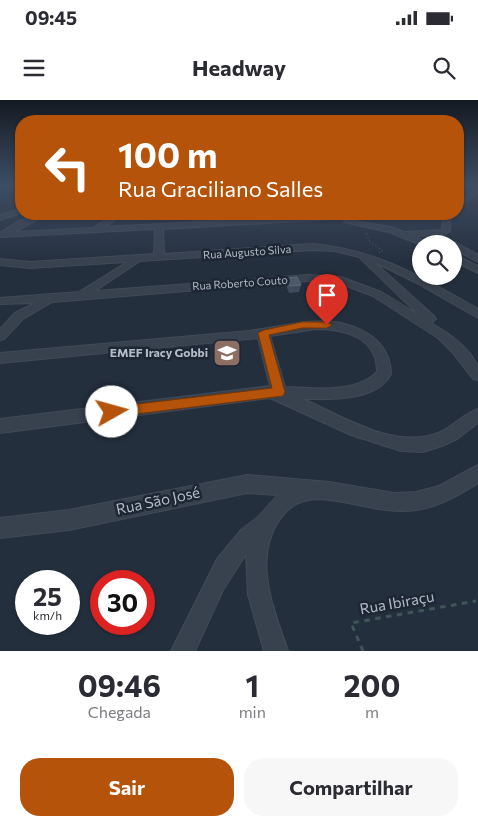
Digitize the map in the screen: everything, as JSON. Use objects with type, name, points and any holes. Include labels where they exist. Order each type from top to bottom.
[{"type":"street","points":[[0,218],[15,212]]},
{"type":"street","points":[[2,236],[30,220]]},
{"type":"street","points":[[96,230],[111,220]]},
{"type":"street","points":[[2,236],[159,226],[218,220]]},
{"type":"street","points":[[335,220],[369,225],[412,238]]},
{"type":"street","points":[[404,234],[444,232],[447,229],[447,220]]},
{"type":"street","points":[[159,226],[159,257]]},
{"type":"street","name":"Rua Augusto Silva","points":[[0,262],[30,265],[337,248],[360,253],[386,263],[478,314]]},
{"type":"street","points":[[462,251],[478,260]]},
{"type":"street","points":[[360,253],[384,278],[435,323],[450,342]]},
{"type":"street","points":[[82,295],[137,259]]},
{"type":"street","points":[[462,262],[478,270]]},
{"type":"street","name":"Rua Roberto Couto","points":[[0,301],[50,299],[308,278],[337,279],[377,294],[450,342],[478,375]]},
{"type":"street","points":[[0,336],[20,316],[50,299]]},
{"type":"street","points":[[0,358],[264,333],[314,324],[349,328],[370,340],[381,352],[386,367],[381,379],[374,385],[360,390],[341,392],[275,392],[0,426]]},
{"type":"street","points":[[264,333],[275,392]]},
{"type":"street","points":[[275,392],[364,433],[406,444],[430,443],[442,439],[478,415]]},
{"type":"street","name":"Rua São José","points":[[0,528],[69,520],[247,484],[316,489],[405,502],[445,495],[478,473]]},
{"type":"street","points":[[184,651],[227,564],[250,533],[262,525],[275,509],[291,496],[316,489]]},
{"type":"street","points":[[262,525],[257,549],[256,576],[262,608],[276,651]]},
{"type":"path","points":[[367,229],[366,236],[383,251],[380,253]]},
{"type":"path","name":"Rua Ibiraçu","points":[[363,651],[352,622],[476,601]]},
{"type":"building","points":[[297,277],[301,285],[290,286],[287,278]]},
{"type":"place","name":"EMEF Iracy Gobbi","points":[[227,353]]},
{"type":"route","points":[[112,412],[254,393],[279,392],[264,333],[302,325],[327,325]]}]
